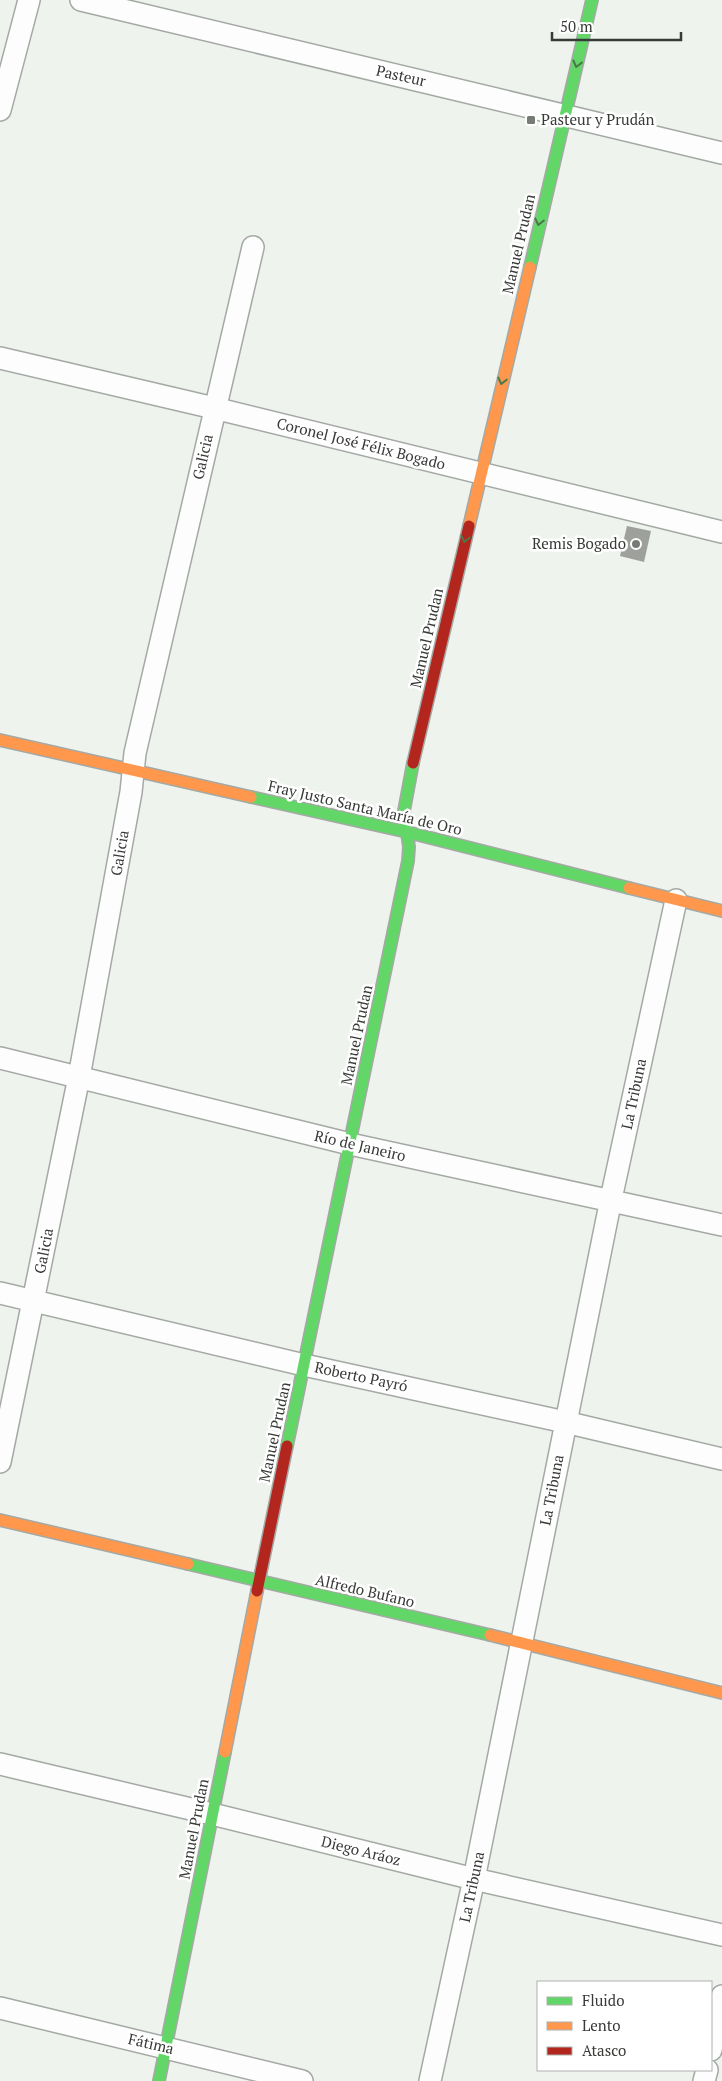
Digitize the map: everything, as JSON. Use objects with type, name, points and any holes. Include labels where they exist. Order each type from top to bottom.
[{"type":"street","points":[[0,110],[29,0]]},
{"type":"street","name":"Pasteur","points":[[81,0],[722,153]]},
{"type":"street","name":"Manuel Prudan","points":[[159,2081],[259,1582],[408,861],[409,847],[404,811],[409,782],[592,0]]},
{"type":"street","name":"Galicia","points":[[0,1462],[79,1077],[135,753],[253,247]]},
{"type":"street","name":"Coronel José Félix Bogado","points":[[0,358],[214,408],[722,532]]},
{"type":"street","name":"Fray Justo Santa María de Oro","points":[[0,740],[407,832],[722,911]]},
{"type":"street","name":"La Tribuna","points":[[430,2081],[474,1879],[610,1199],[676,900]]},
{"type":"street","name":"Río de Janeiro","points":[[0,1058],[350,1144],[610,1199],[722,1225]]},
{"type":"street","name":"Roberto Payró","points":[[0,1293],[304,1365],[565,1422],[722,1459]]},
{"type":"street","name":"Alfredo Bufano","points":[[0,1520],[521,1642],[722,1693]]},
{"type":"street","name":"Diego Aráoz","points":[[0,1764],[474,1879],[722,1935]]},
{"type":"street","points":[[712,2045],[722,1996]]},
{"type":"street","name":"Fátima","points":[[0,2008],[302,2081]]},
{"type":"building","name":"Remis Bogado","points":[[627,526],[651,531],[644,562],[620,556]]},
{"type":"traffic: fast","points":[[530,267],[592,0]]},
{"type":"traffic: fast","points":[[287,1446],[408,861],[409,847],[404,811],[413,763]]},
{"type":"traffic: fast","points":[[251,797],[407,832],[629,888]]},
{"type":"traffic: fast","points":[[188,1564],[490,1635]]},
{"type":"traffic: fast","points":[[159,2081],[225,1752]]},
{"type":"traffic: slow","points":[[469,526],[530,267]]},
{"type":"traffic: slow","points":[[0,740],[251,797]]},
{"type":"traffic: slow","points":[[629,888],[722,911]]},
{"type":"traffic: slow","points":[[0,1520],[188,1564]]},
{"type":"traffic: slow","points":[[225,1752],[257,1591]]},
{"type":"traffic: slow","points":[[490,1635],[722,1693]]},
{"type":"traffic: jam","points":[[413,763],[469,526]]},
{"type":"traffic: jam","points":[[257,1591],[287,1446]]},
{"type":"place","name":"Pasteur y Prudán","points":[[531,120]]},
{"type":"place","name":"Remis Bogado","points":[[636,544]]}]
